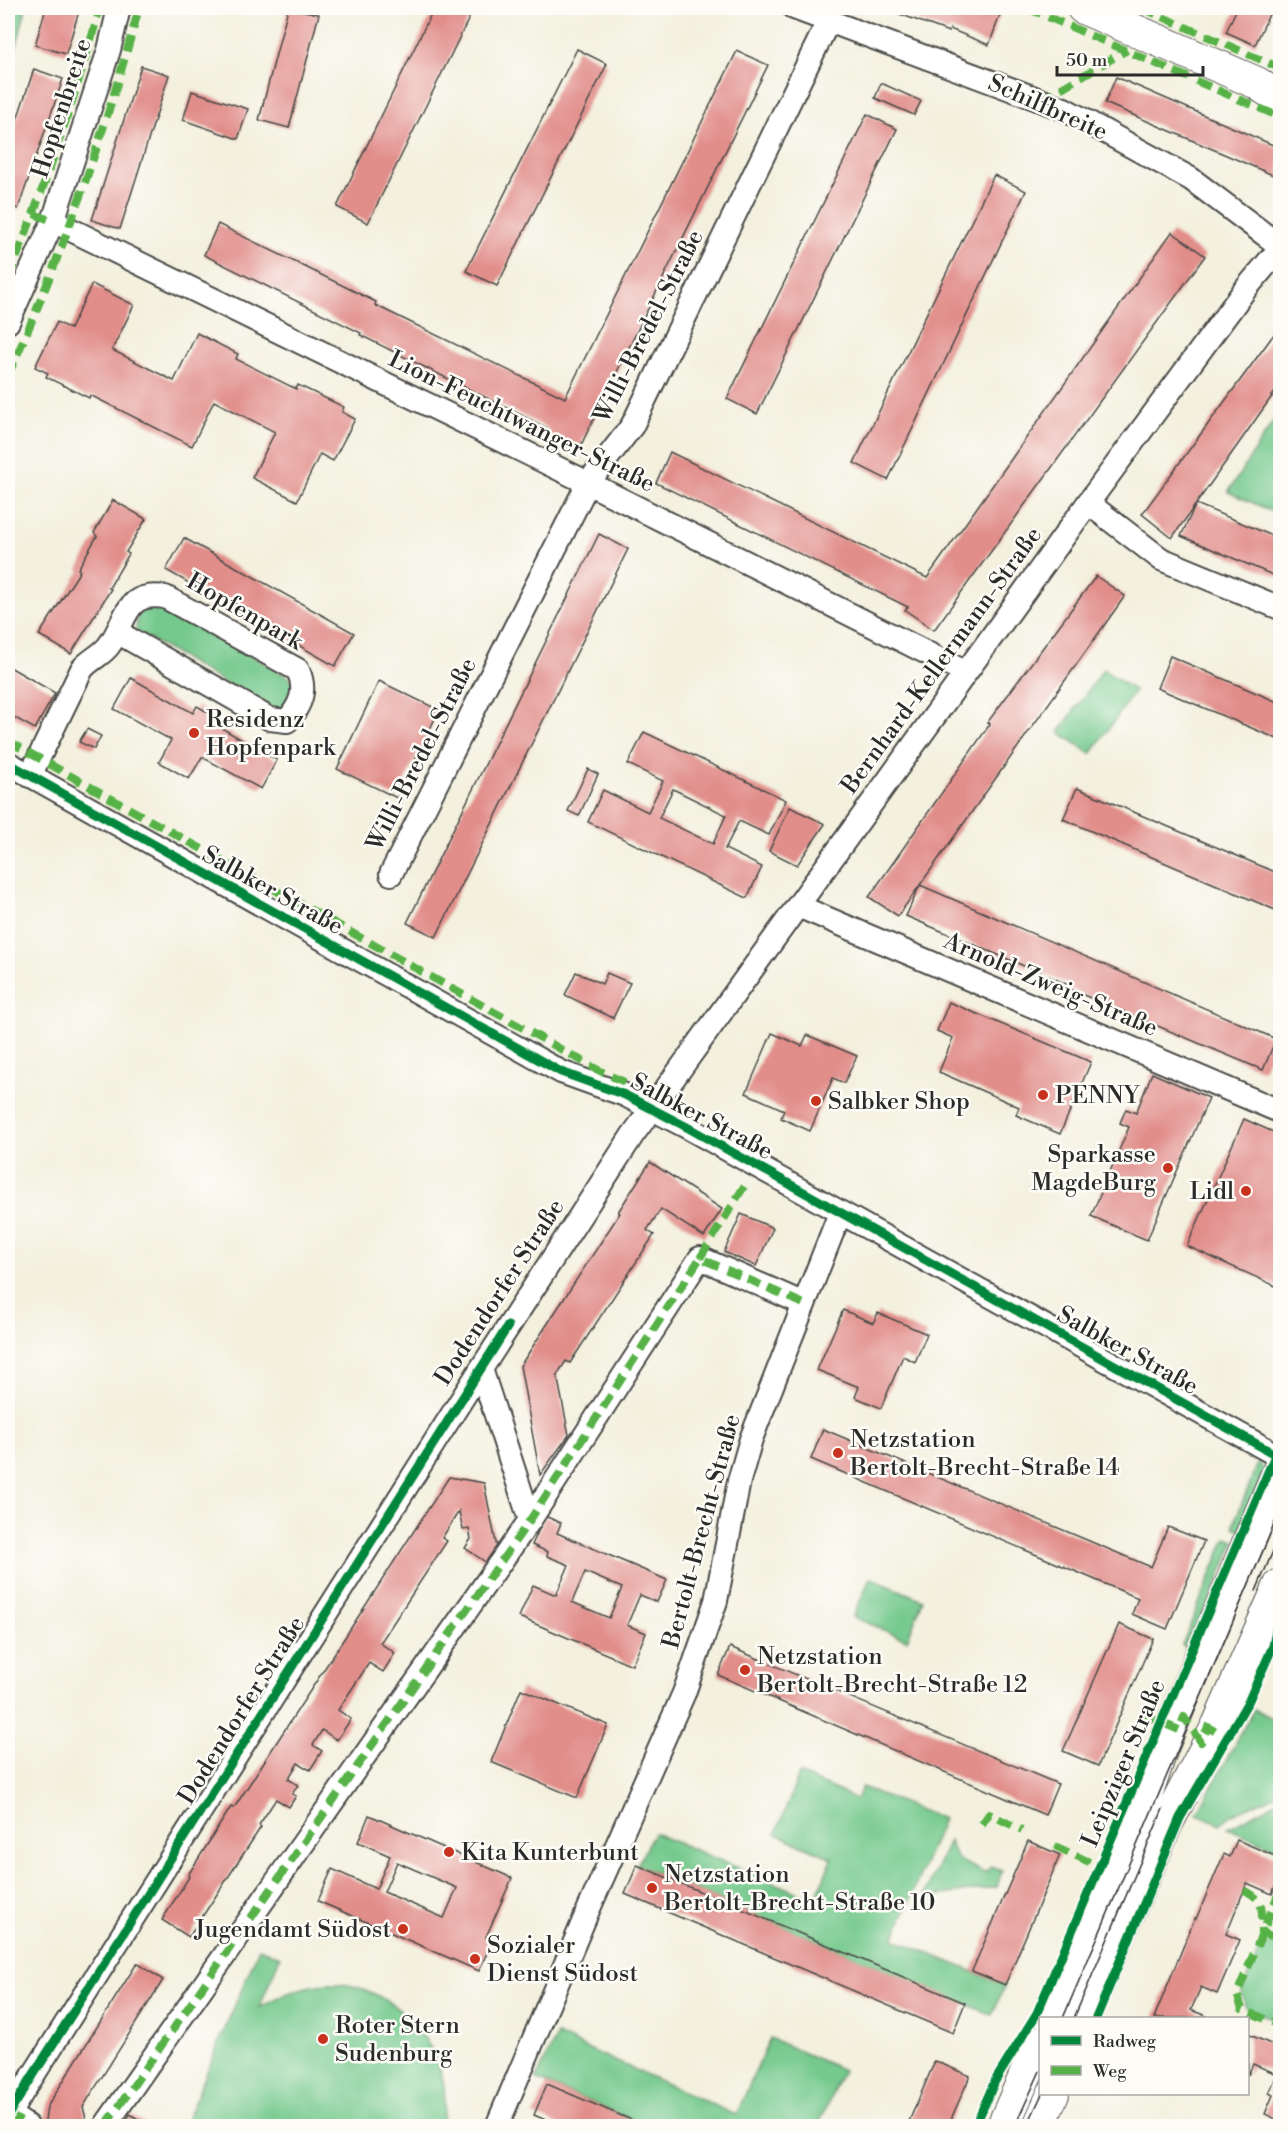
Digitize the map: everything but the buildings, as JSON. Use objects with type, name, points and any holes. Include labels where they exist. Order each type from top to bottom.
[{"type":"main road","points":[[1083,8],[1273,90]]},
{"type":"main road","name":"Leipziger Straße","points":[[1052,2017],[1140,1814],[1162,1748],[1281,1467]]},
{"type":"main road","points":[[1085,2017],[1166,1826],[1237,1684],[1281,1585]]},
{"type":"main road","points":[[1003,2127],[1039,2046]]},
{"type":"main road","points":[[1039,2127],[1053,2095]]},
{"type":"street","name":"Hopfenbreite","points":[[8,322],[53,221],[109,50],[119,8]]},
{"type":"street","name":"Schilfbreite","points":[[794,8],[1064,109],[1191,179],[1281,247]]},
{"type":"street","name":"Willi-Bredel-Straße","points":[[391,874],[588,483],[632,426],[829,20]]},
{"type":"street","name":"Lion-Feuchtwanger-Straße","points":[[53,221],[588,483],[965,672]]},
{"type":"street","name":"Bernhard-Kellermann-Straße","points":[[652,1108],[1088,503],[1244,291],[1281,247]]},
{"type":"street","points":[[1088,503],[1161,559],[1281,608]]},
{"type":"street","name":"Hopfenpark","points":[[30,776],[82,669],[109,645],[129,609],[138,599],[150,595],[165,597],[298,670],[303,683],[298,708],[287,721],[270,719],[117,632]]},
{"type":"street","name":"Salbker Straße","points":[[8,764],[561,1072],[625,1095],[652,1108],[1281,1457]]},
{"type":"street","name":"Arnold-Zweig-Straße","points":[[798,906],[1279,1111],[1281,1108]]},
{"type":"street","name":"Dodendorfer Straße","points":[[14,2118],[481,1369],[652,1108]]},
{"type":"street","name":"Bertolt-Brecht-Straße","points":[[497,2127],[587,1913],[684,1693],[716,1601],[739,1481],[751,1439],[840,1213]]},
{"type":"street","points":[[105,2127],[530,1520],[700,1258],[804,1304]]},
{"type":"street","points":[[481,1369],[530,1520]]},
{"type":"green space","points":[[8,8],[26,8],[8,80]]},
{"type":"green space","points":[[1280,411],[1280,515],[1228,492]]},
{"type":"green space","points":[[160,605],[289,677],[298,688],[283,712],[273,711],[136,631],[137,615],[142,609]]},
{"type":"green space","points":[[1103,669],[1135,691],[1091,754],[1059,732]]},
{"type":"green space","points":[[543,1045],[600,1077],[540,1051]]},
{"type":"green space","points":[[1259,1461],[1264,1471],[1240,1530],[1234,1527],[1234,1523]]},
{"type":"green space","points":[[1226,1538],[1235,1541],[1190,1649],[1182,1645]]},
{"type":"green space","points":[[870,1578],[923,1600],[907,1640],[853,1617]]},
{"type":"green space","points":[[1254,1709],[1280,1722],[1280,1793],[1233,1814],[1220,1824],[1197,1814]]},
{"type":"green space","points":[[799,1774],[857,1799],[862,1787],[943,1819],[894,1939],[1005,1985],[992,2015],[637,1865],[654,1833],[815,1900],[832,1858],[776,1834]]},
{"type":"green space","points":[[1280,1800],[1280,1851],[1228,1828]]},
{"type":"green space","points":[[949,1841],[958,1860],[985,1873],[991,1867],[1002,1871],[997,1887],[929,1897],[925,1894]]},
{"type":"green space","points":[[1273,1941],[1280,1944],[1280,2014],[1272,2019],[1246,2008],[1241,1994],[1261,1947]]},
{"type":"green space","name":"Roter Stern Sudenburg","points":[[259,1948],[280,1957],[259,2008],[292,1992],[310,1986],[328,1984],[349,1985],[368,1991],[387,2001],[404,2014],[418,2029],[439,2066],[445,2090],[441,2126],[184,2126]]},
{"type":"green space","points":[[557,2035],[736,2115],[770,2038],[843,2070],[818,2126],[646,2126],[536,2079]]},
{"type":"tram line","points":[[1063,2017],[1280,1511]]},
{"type":"tram line","points":[[1256,1591],[1276,1544]]},
{"type":"tram line","points":[[1074,2017],[1163,1809]]},
{"type":"tram line","points":[[1015,2126],[1039,2073]]},
{"type":"tram line","points":[[1027,2126],[1042,2095]]},
{"type":"marked path","points":[[8,279],[58,145],[100,8]]},
{"type":"marked path","points":[[8,375],[81,194],[112,101],[139,8]]},
{"type":"marked path","points":[[1027,8],[1280,117]]},
{"type":"marked path","points":[[1142,8],[1280,68]]},
{"type":"marked path","points":[[1041,100],[1127,50]]},
{"type":"marked path","points":[[34,214],[53,221]]},
{"type":"marked path","points":[[8,741],[600,1071],[631,1085]]},
{"type":"marked path","points":[[700,1258],[748,1180]]},
{"type":"marked path","points":[[105,2126],[530,1520],[700,1258],[804,1304]]},
{"type":"marked path","points":[[1144,1715],[1179,1730],[1184,1717],[1201,1742],[1208,1727],[1227,1739]]},
{"type":"marked path","points":[[982,1824],[989,1814],[1022,1830]]},
{"type":"marked path","points":[[1055,1846],[1100,1867]]},
{"type":"marked path","points":[[1244,1890],[1260,1903],[1262,1932],[1280,1940]]},
{"type":"marked path","points":[[1280,1890],[1237,1994],[1242,2009],[1272,2022],[1280,2018]]},
{"type":"marked path","points":[[8,2113],[27,2126]]},
{"type":"cycle path","points":[[8,763],[561,1072],[625,1095],[685,1126],[1280,1457]]},
{"type":"cycle path","points":[[8,2115],[508,1326]]},
{"type":"cycle path","points":[[975,2126],[995,2081],[1037,2013],[1280,1444]]},
{"type":"cycle path","points":[[1096,2017],[1180,1818],[1249,1700],[1273,1646],[1280,1619]]},
{"type":"place","name":"Residenz Hopfenpark","points":[[194,733]]},
{"type":"place","name":"PENNY","points":[[1043,1095]]},
{"type":"place","name":"Salbker Shop","points":[[816,1101]]},
{"type":"place","name":"Sparkasse MagdeBurg","points":[[1168,1168]]},
{"type":"place","name":"Lidl","points":[[1246,1191]]},
{"type":"place","name":"Netzstation Bertolt-Brecht-Straße 14","points":[[838,1453]]},
{"type":"place","name":"Netzstation Bertolt-Brecht-Straße 12","points":[[745,1670]]},
{"type":"place","name":"Kita Kunterbunt","points":[[449,1852]]},
{"type":"place","name":"Netzstation Bertolt-Brecht-Straße 10","points":[[652,1888]]},
{"type":"place","name":"Jugendamt Südost","points":[[403,1929]]},
{"type":"place","name":"Sozialer Dienst Südost","points":[[475,1959]]},
{"type":"place","name":"Roter Stern Sudenburg","points":[[323,2039]]}]
